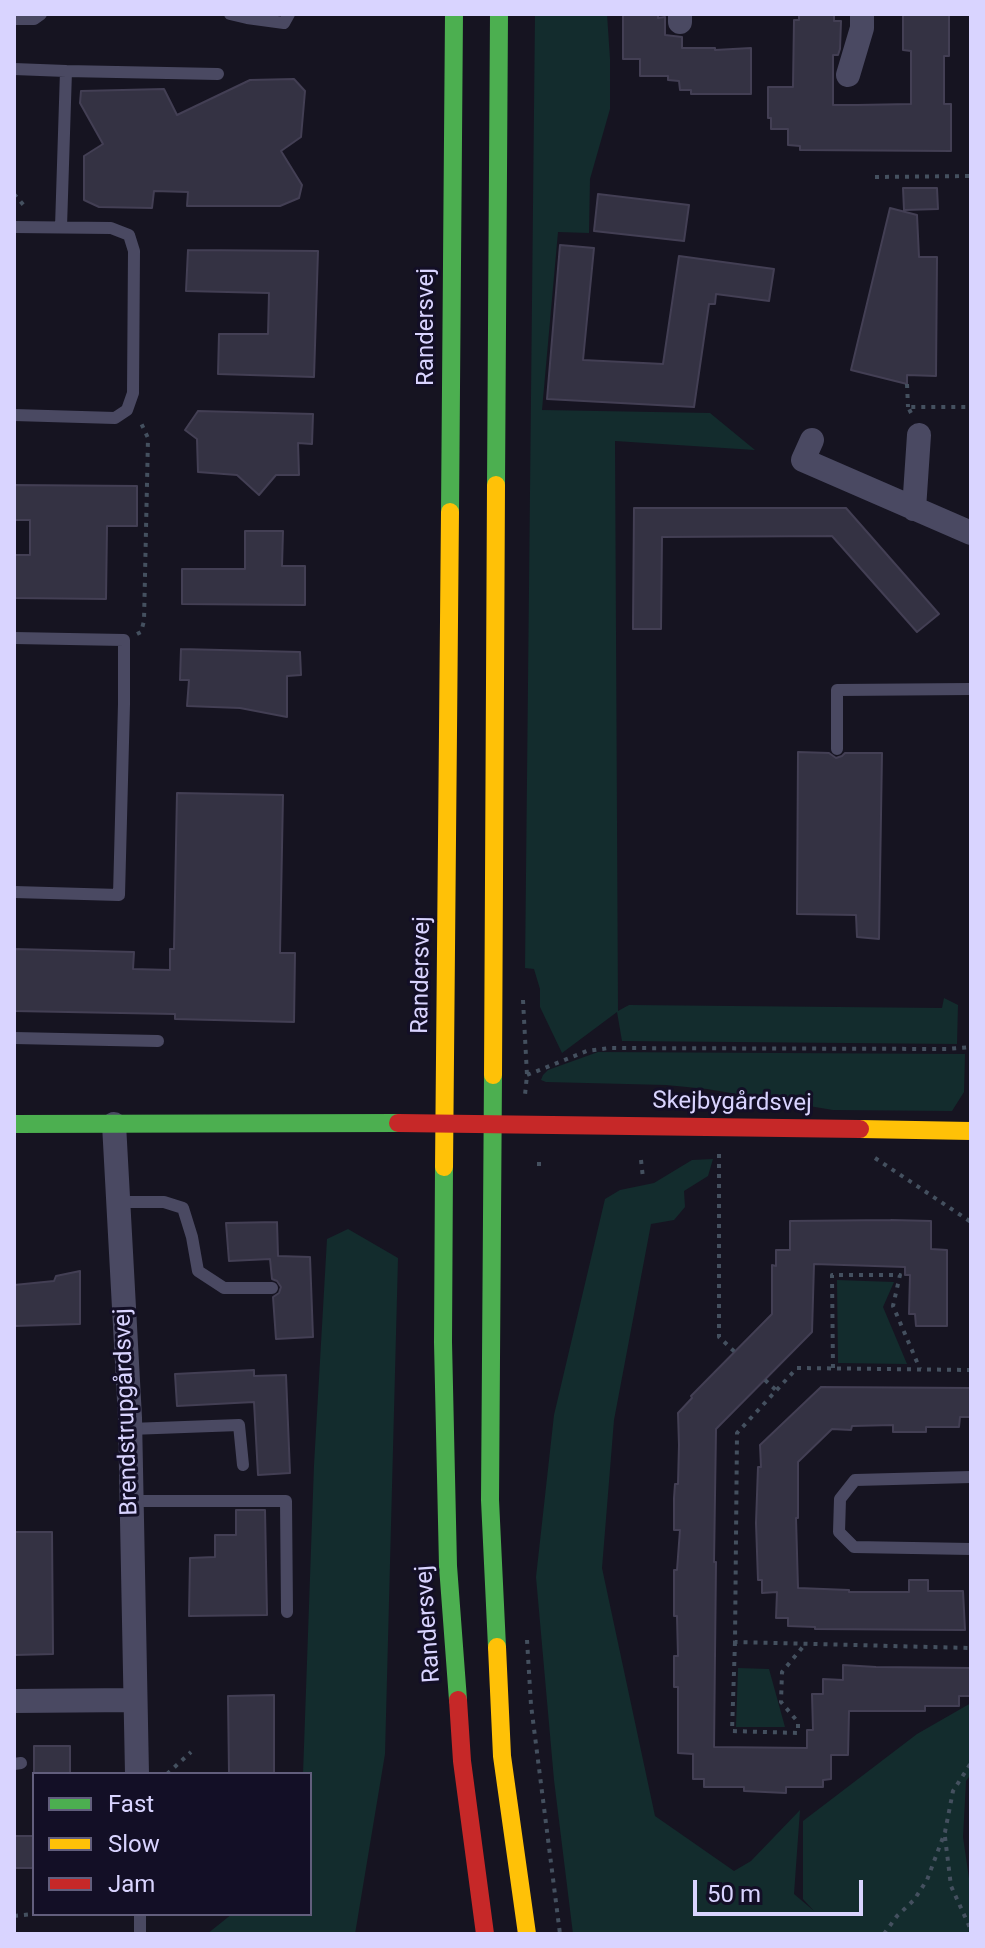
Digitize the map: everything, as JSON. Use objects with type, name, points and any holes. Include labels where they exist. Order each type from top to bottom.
[{"type":"main road","name":"Randersvej","points":[[454,14],[443,1342],[448,1566],[462,1761],[485,1934]]},
{"type":"main road","points":[[499,14],[490,1515],[502,1756],[527,1934]]},
{"type":"main road","points":[[14,1124],[444,1123]]},
{"type":"main road","name":"Skejbygårdsvej","points":[[444,1123],[971,1131]]},
{"type":"street","points":[[848,75],[862,28],[862,14]]},
{"type":"street","points":[[914,509],[919,435]]},
{"type":"street","points":[[807,450],[914,509],[971,533]]},
{"type":"street","name":"Brendstrupgårdsvej","points":[[114,1124],[130,1429],[137,1772]]},
{"type":"street","points":[[14,1701],[135,1700]]},
{"type":"lane","points":[[14,19],[34,19],[41,14]]},
{"type":"lane","points":[[230,14],[284,23],[289,14]]},
{"type":"lane","points":[[14,69],[218,74]]},
{"type":"lane","points":[[61,227],[66,71]]},
{"type":"lane","points":[[14,227],[111,228],[129,235],[134,251],[133,393],[127,410],[115,418],[14,415]]},
{"type":"lane","points":[[14,638],[124,640],[119,895],[14,892]]},
{"type":"lane","points":[[837,749],[837,690],[971,689]]},
{"type":"lane","points":[[14,1038],[158,1041]]},
{"type":"lane","points":[[118,1202],[164,1202],[183,1208],[198,1271],[224,1288],[272,1288]]},
{"type":"lane","points":[[130,1429],[239,1425],[243,1465]]},
{"type":"lane","points":[[971,1477],[855,1480],[840,1499],[839,1532],[854,1547],[971,1549]]},
{"type":"lane","points":[[131,1501],[286,1501],[287,1612]]},
{"type":"path","points":[[875,177],[971,176]]},
{"type":"path","points":[[14,194],[26,209],[62,210]]},
{"type":"path","points":[[907,384],[908,407],[919,435]]},
{"type":"path","points":[[908,407],[971,407]]},
{"type":"path","points":[[115,418],[141,423],[148,438],[144,621],[141,632],[124,640]]},
{"type":"path","points":[[518,1087],[527,1075],[587,1051],[609,1048],[971,1047]]},
{"type":"path","points":[[869,1129],[870,1154],[971,1222]]},
{"type":"path","points":[[641,1160],[643,1178]]},
{"type":"path","points":[[719,1162],[719,1337],[737,1354]]},
{"type":"path","points":[[833,1368],[832,1275],[900,1275],[893,1306],[920,1369]]},
{"type":"path","points":[[806,1643],[782,1672],[781,1702],[798,1722],[798,1733],[732,1731],[737,1433],[797,1368],[971,1370]]},
{"type":"path","points":[[765,1380],[776,1390]]},
{"type":"path","points":[[527,1629],[531,1705],[560,1934]]},
{"type":"path","points":[[735,1642],[971,1648]]},
{"type":"path","points":[[169,1772],[191,1752]]},
{"type":"path","points":[[884,1934],[927,1880],[945,1832],[953,1791],[971,1763]]},
{"type":"path","points":[[945,1832],[951,1886],[971,1930]]},
{"type":"green space","points":[[535,14],[607,14],[610,59],[610,109],[590,179],[589,233],[558,232],[542,410],[710,413],[755,450],[615,441],[618,1011],[629,1005],[942,1008],[944,998],[958,1005],[957,1044],[622,1041],[617,1012],[562,1053],[540,1007],[540,989],[534,969],[525,968]]},
{"type":"green space","points":[[598,1052],[965,1054],[964,1092],[952,1111],[833,1110],[707,1089],[541,1080],[548,1070]]},
{"type":"green space","points":[[713,1159],[708,1176],[684,1191],[685,1207],[674,1220],[651,1224],[614,1420],[602,1568],[655,1816],[734,1871],[751,1861],[800,1810],[794,1894],[814,1911],[803,1899],[803,1821],[917,1734],[971,1703],[971,1774],[966,1781],[963,1837],[971,1892],[971,1934],[573,1934],[554,1780],[536,1577],[554,1415],[605,1199],[620,1190],[654,1183],[692,1160]]},
{"type":"green space","points":[[348,1229],[398,1258],[385,1754],[355,1934],[207,1934],[230,1916],[312,1916],[312,1772],[303,1772],[314,1465],[327,1239]]},
{"type":"green space","points":[[837,1280],[894,1282],[883,1307],[907,1364],[838,1363]]},
{"type":"green space","points":[[738,1668],[769,1669],[785,1727],[736,1727]]},
{"type":"building","points":[[623,14],[658,14],[658,18],[665,17],[665,35],[682,37],[682,48],[751,48],[751,94],[691,94],[691,90],[680,90],[679,81],[668,80],[668,76],[640,76],[640,59],[623,59]]},
{"type":"building","points":[[799,14],[834,14],[834,21],[841,21],[840,49],[838,55],[833,55],[833,105],[857,105],[911,104],[911,51],[903,50],[903,14],[949,14],[949,56],[944,56],[944,104],[951,104],[951,151],[800,150],[800,146],[788,145],[788,129],[771,129],[768,87],[793,87],[794,20],[799,20]]},
{"type":"building","points":[[294,79],[305,91],[301,137],[281,151],[302,185],[299,198],[280,206],[187,206],[188,192],[154,191],[152,208],[99,207],[84,200],[84,156],[103,144],[80,103],[81,91],[164,89],[177,115],[250,80]]},
{"type":"building","points":[[903,188],[937,188],[938,209],[904,210]]},
{"type":"building","points":[[598,194],[689,205],[684,241],[594,231]]},
{"type":"building","points":[[890,208],[917,215],[919,257],[937,257],[936,376],[907,375],[907,384],[851,370]]},
{"type":"building","points":[[560,245],[594,248],[583,360],[663,364],[679,256],[774,269],[769,301],[716,294],[715,304],[709,304],[694,407],[547,399]]},
{"type":"building","points":[[188,250],[318,251],[314,377],[218,374],[219,334],[268,334],[269,293],[186,291]]},
{"type":"building","points":[[198,411],[313,414],[312,444],[298,443],[299,475],[276,475],[259,495],[237,475],[198,472],[197,439],[185,430]]},
{"type":"building","points":[[14,485],[137,486],[137,526],[107,526],[106,599],[14,598],[14,555],[30,555],[30,520],[14,520]]},
{"type":"building","points":[[634,508],[846,508],[939,614],[917,632],[832,536],[662,537],[661,629],[633,629]]},
{"type":"building","points":[[245,531],[283,531],[282,566],[305,566],[305,605],[182,604],[182,569],[245,569]]},
{"type":"building","points":[[181,649],[300,652],[301,675],[287,676],[287,717],[240,708],[187,706],[189,680],[180,680]]},
{"type":"building","points":[[798,752],[829,753],[836,758],[845,753],[882,753],[879,939],[857,937],[856,915],[797,914]]},
{"type":"building","points":[[177,793],[283,795],[280,953],[295,953],[294,1022],[175,1019],[175,1014],[14,1011],[14,949],[134,952],[133,969],[170,970],[170,949],[174,949]]},
{"type":"building","points":[[790,1221],[931,1221],[931,1249],[947,1250],[947,1326],[916,1326],[915,1314],[909,1314],[910,1275],[905,1275],[905,1267],[814,1264],[812,1332],[716,1429],[714,1747],[807,1748],[807,1730],[813,1730],[812,1694],[823,1694],[823,1679],[843,1680],[843,1665],[971,1668],[971,1696],[959,1696],[959,1706],[925,1706],[925,1711],[849,1711],[848,1755],[831,1755],[831,1779],[823,1780],[823,1787],[786,1787],[786,1793],[744,1791],[744,1787],[704,1787],[704,1779],[693,1779],[693,1754],[678,1753],[678,1687],[674,1687],[674,1656],[678,1656],[674,1570],[677,1570],[680,1530],[674,1530],[674,1498],[675,1484],[678,1484],[678,1413],[772,1314],[772,1265],[776,1266],[776,1250],[790,1250]]},
{"type":"building","points":[[277,1222],[278,1256],[310,1257],[313,1337],[276,1339],[273,1297],[281,1287],[272,1279],[270,1259],[229,1261],[226,1223]]},
{"type":"building","points":[[80,1271],[80,1324],[14,1326],[14,1285],[54,1281],[56,1276]]},
{"type":"building","points":[[254,1370],[254,1376],[286,1375],[290,1473],[258,1475],[254,1402],[177,1406],[175,1374]]},
{"type":"building","points":[[821,1387],[971,1388],[971,1417],[960,1417],[959,1427],[926,1427],[926,1432],[893,1432],[893,1425],[832,1429],[798,1462],[796,1518],[798,1588],[909,1592],[909,1580],[928,1580],[928,1591],[963,1591],[965,1630],[815,1629],[788,1626],[788,1618],[776,1618],[777,1592],[762,1593],[762,1580],[758,1580],[756,1523],[760,1445]]},
{"type":"building","points":[[236,1510],[265,1510],[267,1615],[189,1616],[190,1558],[215,1557],[215,1535],[236,1535]]},
{"type":"building","points":[[14,1532],[52,1532],[53,1654],[14,1655]]},
{"type":"building","points":[[274,1695],[274,1772],[229,1772],[228,1696]]},
{"type":"building","points":[[34,1746],[70,1746],[70,1772],[34,1772]]},
{"type":"building","points":[[14,1836],[32,1836],[32,1868],[14,1868]]},
{"type":"traffic: fast","points":[[450,512],[454,14]]},
{"type":"traffic: fast","points":[[496,485],[499,14]]},
{"type":"traffic: fast","points":[[493,1075],[490,1500],[497,1647]]},
{"type":"traffic: fast","points":[[14,1124],[398,1123]]},
{"type":"traffic: fast","points":[[444,1167],[443,1342],[448,1566],[458,1700]]},
{"type":"traffic: slow","points":[[493,1075],[496,485]]},
{"type":"traffic: slow","points":[[444,1167],[450,512]]},
{"type":"traffic: slow","points":[[860,1129],[971,1131]]},
{"type":"traffic: slow","points":[[497,1647],[502,1756],[527,1934]]},
{"type":"traffic: jam","points":[[398,1123],[860,1129]]},
{"type":"traffic: jam","points":[[458,1700],[462,1761],[485,1934]]}]
